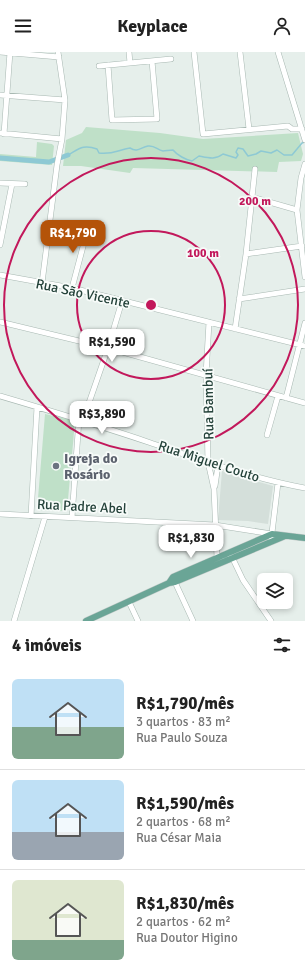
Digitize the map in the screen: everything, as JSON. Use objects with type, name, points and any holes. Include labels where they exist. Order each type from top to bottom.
[{"type":"main road","name":"Rua Padre Abel","points":[[272,534],[305,538]]},
{"type":"main road","points":[[86,621],[129,602],[217,557],[272,534]]},
{"type":"main road","points":[[172,580],[285,536]]},
{"type":"street","points":[[0,52],[58,55],[65,100],[62,139],[57,165],[42,283]]},
{"type":"street","points":[[129,52],[130,63]]},
{"type":"street","points":[[194,52],[204,134],[288,126],[303,133]]},
{"type":"street","points":[[240,52],[249,129]]},
{"type":"street","points":[[278,52],[303,133]]},
{"type":"street","points":[[9,53],[7,95],[2,133],[62,139]]},
{"type":"street","points":[[99,66],[171,59]]},
{"type":"street","points":[[108,65],[112,120],[157,120],[152,61]]},
{"type":"street","points":[[0,94],[65,100]]},
{"type":"street","points":[[305,164],[301,178],[297,210],[305,277]]},
{"type":"street","points":[[235,329],[246,254],[255,169]]},
{"type":"street","points":[[0,183],[25,184]]},
{"type":"street","points":[[0,245],[12,184]]},
{"type":"street","points":[[252,197],[297,210]]},
{"type":"street","points":[[72,288],[89,224]]},
{"type":"street","points":[[246,254],[302,246]]},
{"type":"street","name":"Rua São Vicente","points":[[0,275],[72,288],[305,346]]},
{"type":"street","points":[[239,299],[305,289]]},
{"type":"street","points":[[72,517],[81,419],[108,348],[122,301]]},
{"type":"street","points":[[0,322],[108,348],[305,403]]},
{"type":"street","name":"Rua Bambuí","points":[[210,322],[206,375],[208,462],[214,489],[217,557]]},
{"type":"street","points":[[286,398],[305,323]]},
{"type":"street","name":"Rua Miguel Couto","points":[[0,396],[81,419],[208,462],[278,483],[305,488]]},
{"type":"street","points":[[267,435],[278,396]]},
{"type":"street","points":[[31,516],[37,407]]},
{"type":"street","points":[[214,489],[218,465]]},
{"type":"street","points":[[271,541],[278,483]]},
{"type":"street","name":"Rua Padre Abel","points":[[0,514],[215,525],[272,534]]},
{"type":"street","points":[[14,621],[45,517]]},
{"type":"street","points":[[217,557],[232,557],[243,580],[269,621]]},
{"type":"street","points":[[172,580],[193,621]]},
{"type":"street","points":[[129,602],[138,621]]},
{"type":"shaded area","points":[[222,471],[273,486],[268,524],[248,521],[218,520]]},
{"type":"green space","points":[[86,127],[160,133],[203,139],[298,133],[303,154],[301,161],[279,162],[277,172],[133,168],[130,173],[81,166],[63,166],[66,140],[82,133]]},
{"type":"green space","points":[[37,142],[52,144],[54,146],[52,165],[0,161],[0,154],[36,157]]},
{"type":"green space","points":[[45,414],[75,421],[67,511],[37,510]]},
{"type":"waterway","points":[[68,155],[85,147],[97,149],[99,153],[111,153],[130,148],[137,150],[150,146],[163,151],[173,150],[187,160],[192,161],[199,156],[215,158],[223,154],[236,158],[238,155],[236,152],[238,148],[243,149],[248,156],[261,151],[271,153],[277,150],[284,155],[292,155],[302,143],[305,142]]},
{"type":"waterway","points":[[0,158],[49,162],[68,155]]},
{"type":"place","name":"Igreja do Rosário","points":[[56,466]]}]
